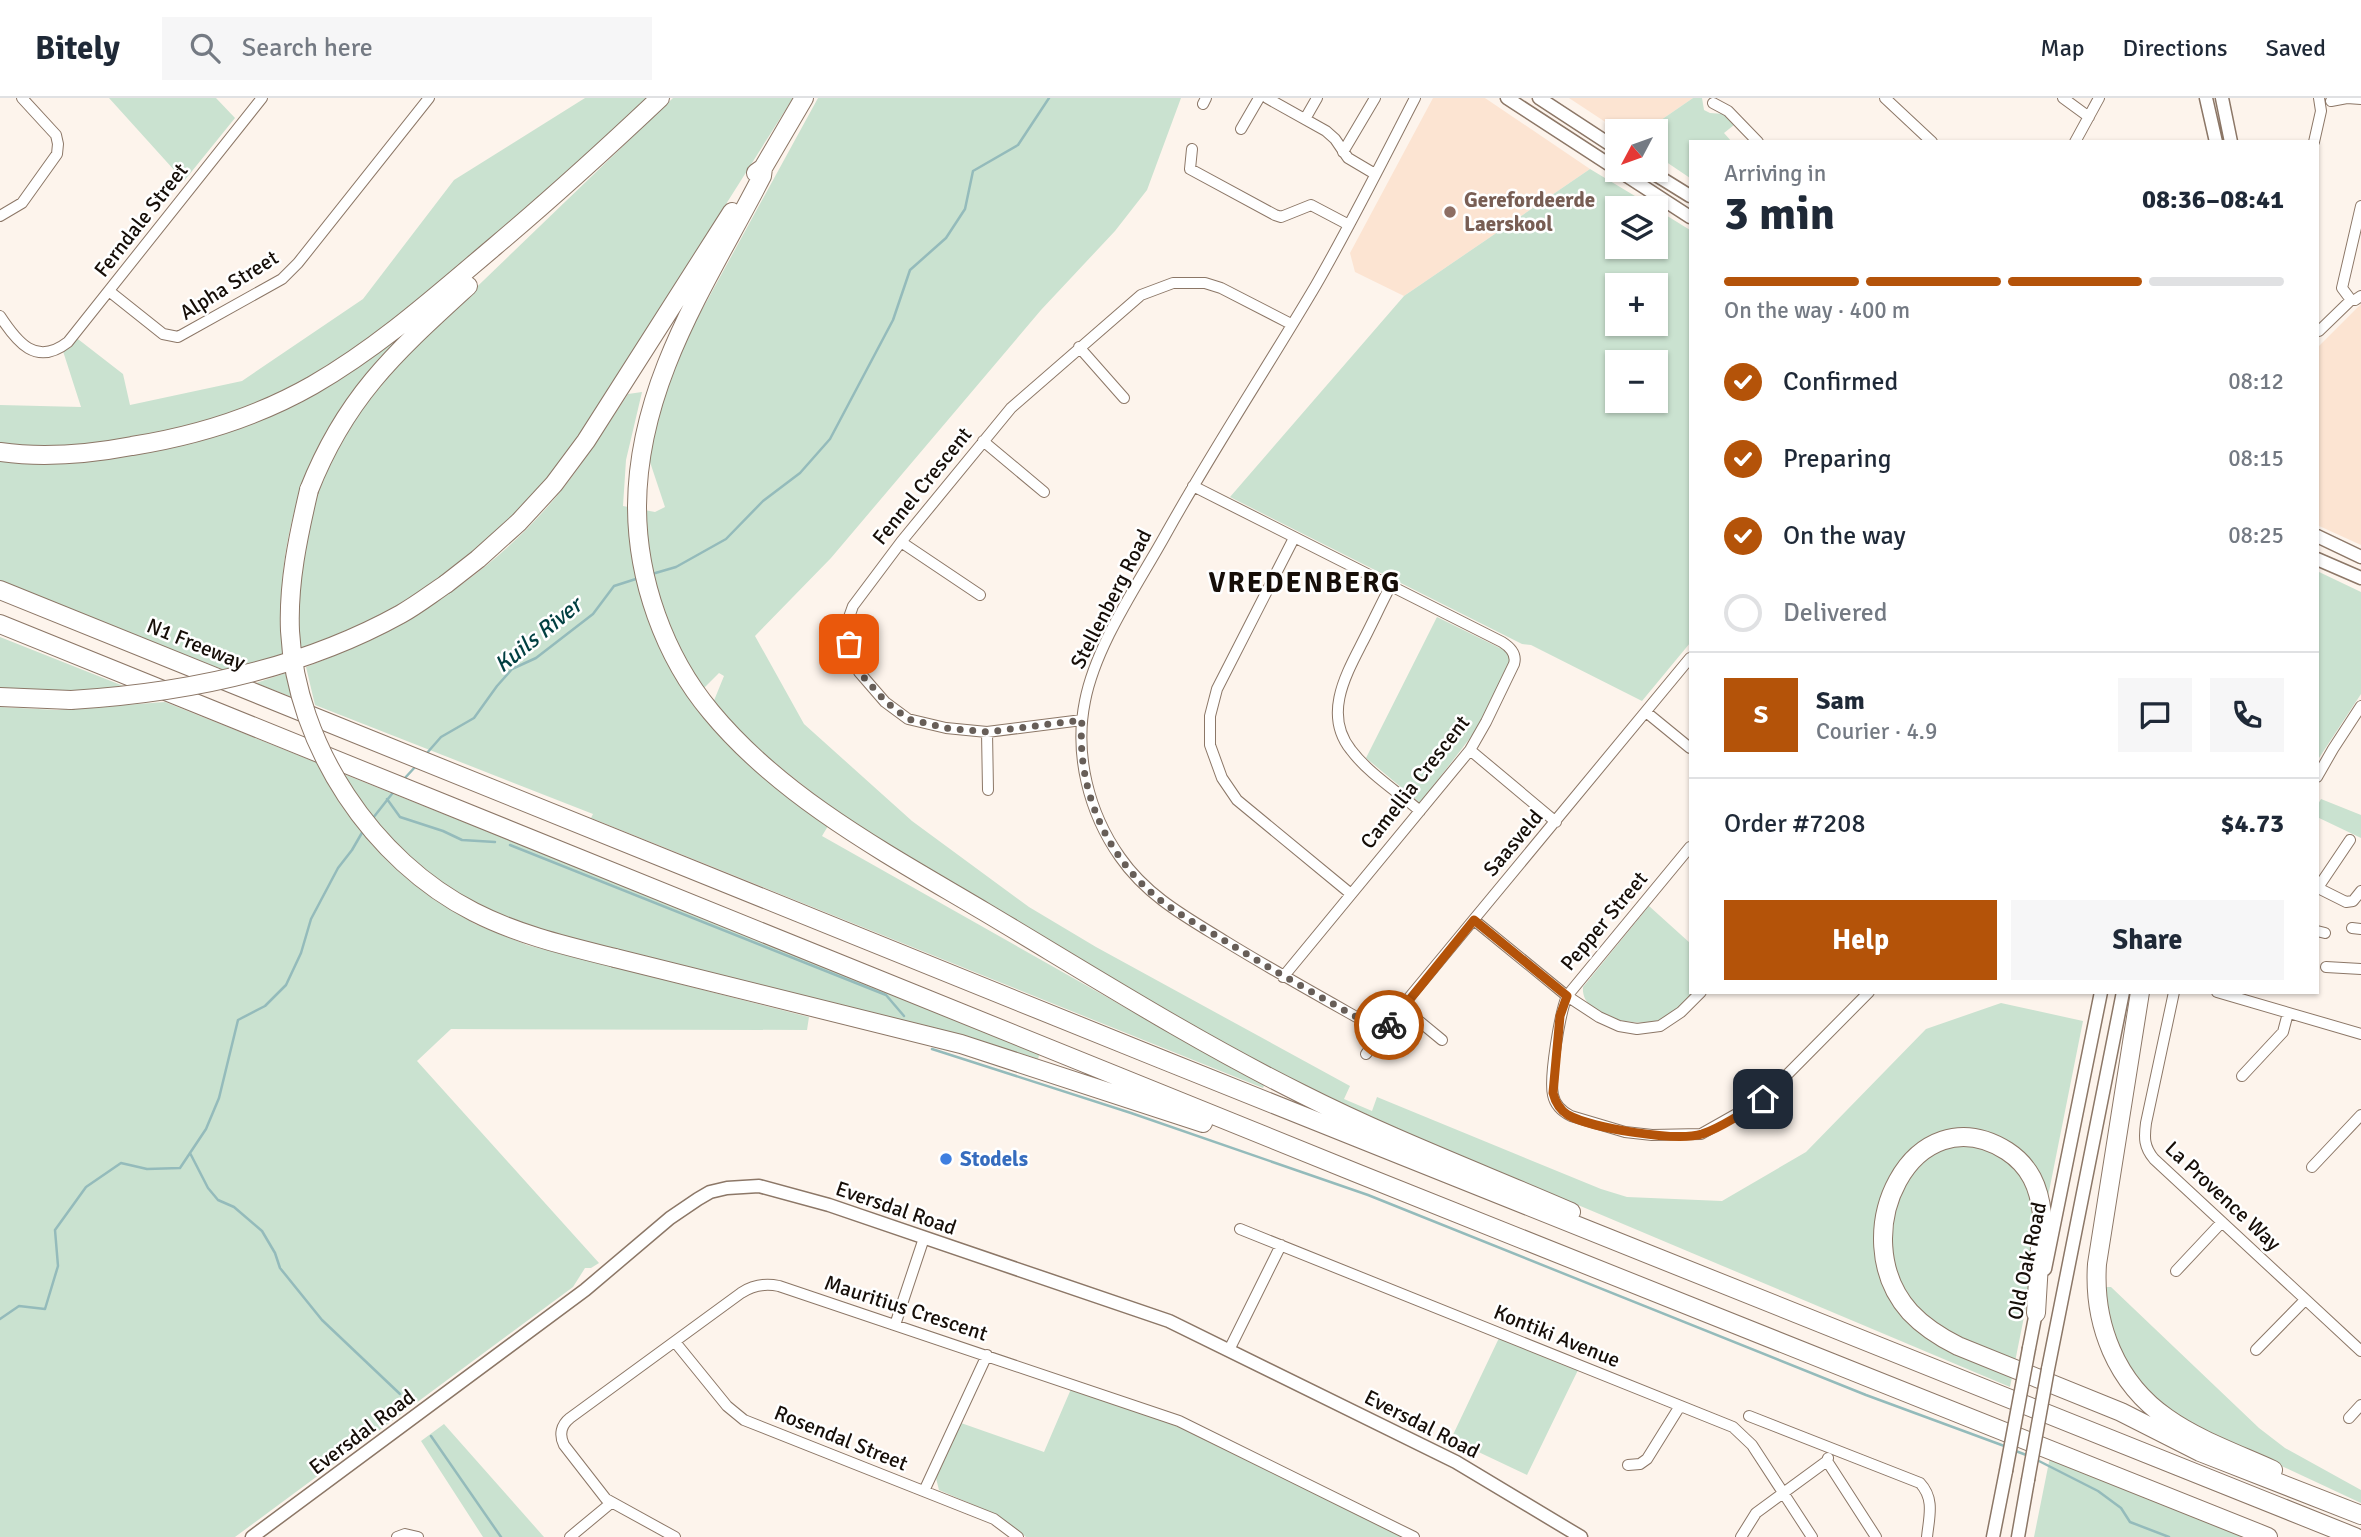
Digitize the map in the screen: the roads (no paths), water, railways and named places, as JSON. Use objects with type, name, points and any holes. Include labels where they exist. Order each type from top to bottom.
[{"type":"highway","points":[[0,452],[69,453],[166,441],[225,424],[280,402],[343,367],[445,290],[555,197],[660,98]]},
{"type":"highway","points":[[0,697],[71,700],[173,691],[247,675],[331,647],[366,631],[402,613],[446,584],[519,522],[554,484],[586,441],[751,181],[763,168],[804,98]]},
{"type":"highway","points":[[763,168],[762,176],[671,350],[647,419],[639,459],[637,509],[645,579],[667,639],[686,677],[734,738],[777,776],[839,821],[933,881],[1262,1074],[1340,1112],[1858,1334],[1862,1342],[2355,1537]]},
{"type":"highway","points":[[555,197],[503,253],[398,350],[367,385],[323,452],[309,490],[290,589],[290,633],[296,677],[310,722],[327,763],[347,796],[404,862],[451,900],[518,932],[961,1044],[1359,1174]]},
{"type":"highway","name":"N1 Freeway","points":[[0,590],[1862,1342]]},
{"type":"highway","points":[[0,624],[1359,1174],[2268,1537]]},
{"type":"highway","points":[[2140,994],[2097,1264],[2098,1303],[2106,1339],[2130,1382],[2143,1398],[2168,1419],[2361,1514]]},
{"type":"highway","points":[[2036,1313],[2042,1214],[2040,1197],[2030,1174],[2011,1154],[1983,1141],[1953,1139],[1929,1148],[1912,1161],[1898,1180],[1889,1199],[1882,1231],[1884,1256],[1891,1282],[1902,1301],[1921,1322],[1958,1346],[2110,1407],[2200,1452],[2361,1514]]},
{"type":"main road","points":[[1507,98],[1689,216]]},
{"type":"main road","points":[[1539,98],[1605,141]]},
{"type":"main road","points":[[2206,98],[2216,140]]},
{"type":"main road","points":[[2222,98],[2231,140]]},
{"type":"main road","points":[[1667,182],[1689,195]]},
{"type":"main road","points":[[2319,537],[2361,557]]},
{"type":"main road","points":[[2319,560],[2361,579]]},
{"type":"main road","name":"Old Oak Road","points":[[1993,1537],[2101,994]]},
{"type":"main road","name":"Old Oak Road","points":[[2018,1537],[2048,1369],[2123,994]]},
{"type":"main road","name":"Eversdal Road","points":[[252,1537],[585,1290],[670,1219],[710,1192],[727,1188],[766,1187],[829,1205],[1154,1315],[1470,1469],[1581,1537]]},
{"type":"street","points":[[0,216],[22,202],[57,154],[55,135],[22,98]]},
{"type":"street","name":"Ferndale Street","points":[[0,316],[18,342],[29,349],[52,351],[68,342],[262,98]]},
{"type":"street","name":"Alpha Street","points":[[109,291],[163,334],[178,337],[282,279],[298,263],[429,98]]},
{"type":"street","points":[[1241,129],[1259,98]]},
{"type":"street","points":[[1267,98],[1333,137],[1354,163],[1376,174]]},
{"type":"street","points":[[1305,119],[1317,98]]},
{"type":"street","points":[[1343,152],[1375,98]]},
{"type":"street","name":"Stellenberg Road","points":[[1384,1032],[1283,977],[1168,906],[1128,868],[1105,833],[1090,795],[1082,754],[1082,720],[1088,688],[1101,652],[1193,486],[1315,286],[1415,98]]},
{"type":"street","points":[[1885,98],[1930,140]]},
{"type":"street","points":[[2063,98],[2089,117]]},
{"type":"street","points":[[2076,140],[2099,98]]},
{"type":"street","points":[[2315,140],[2327,102],[2347,98],[2361,99]]},
{"type":"street","points":[[1713,103],[1728,111],[1756,140]]},
{"type":"street","points":[[1192,149],[1190,170],[1275,215],[1282,217],[1311,205],[1349,225]]},
{"type":"street","points":[[2319,331],[2356,298],[2342,288],[2361,206]]},
{"type":"street","name":"Fennel Crescent","points":[[1082,720],[987,732],[946,728],[908,719],[886,702],[859,672],[849,644],[848,620],[853,606],[901,542],[1017,402],[1140,295],[1157,287],[1181,282],[1199,282],[1221,288],[1291,324]]},
{"type":"street","points":[[1079,347],[1124,398]]},
{"type":"street","points":[[984,440],[1044,492]]},
{"type":"street","name":"Camellia Crescent","points":[[1193,486],[1502,642],[1514,654],[1514,664],[1470,750],[1283,977]]},
{"type":"street","points":[[1294,538],[1217,689],[1210,716],[1210,745],[1222,778],[1237,800],[1351,894]]},
{"type":"street","points":[[901,542],[980,595]]},
{"type":"street","points":[[1390,587],[1345,676],[1338,695],[1338,716],[1346,742],[1355,755],[1420,811]]},
{"type":"street","name":"Saasveld","points":[[1366,1054],[1689,659]]},
{"type":"street","points":[[2319,774],[2361,706]]},
{"type":"street","points":[[1646,712],[1689,747]]},
{"type":"street","points":[[987,732],[988,790]]},
{"type":"street","points":[[1470,750],[1556,822]]},
{"type":"street","points":[[2319,885],[2350,840]]},
{"type":"street","name":"Pepper Street","points":[[1689,848],[1567,996],[1560,1016],[1553,1080],[1553,1093],[1560,1108],[1571,1116],[1625,1132],[1652,1135],[1701,1134],[1763,1099],[1867,994]]},
{"type":"street","points":[[2319,889],[2346,902],[2353,901],[2361,891]]},
{"type":"street","points":[[1474,920],[1567,996],[1612,1024],[1644,1029],[1660,1026],[1676,1017],[1699,994]]},
{"type":"street","points":[[2326,967],[2361,969]]},
{"type":"street","name":"La Provence Way","points":[[2174,994],[2146,1122],[2145,1144],[2154,1159],[2361,1352]]},
{"type":"street","points":[[2224,994],[2361,1034]]},
{"type":"street","points":[[1402,1007],[1442,1040]]},
{"type":"street","points":[[2242,1076],[2283,1032],[2288,1013]]},
{"type":"street","points":[[2312,1167],[2361,1115]]},
{"type":"street","points":[[2176,1271],[2222,1222]]},
{"type":"street","name":"Kontiki Avenue","points":[[1240,1229],[1733,1427],[1744,1435],[1812,1537]]},
{"type":"street","points":[[895,1325],[924,1237]]},
{"type":"street","points":[[1229,1350],[1281,1245]]},
{"type":"street","name":"Mauritius Crescent","points":[[675,1537],[611,1503],[596,1489],[564,1445],[562,1427],[570,1418],[747,1289],[765,1284],[779,1286],[1179,1421],[1414,1537]]},
{"type":"street","points":[[2256,1349],[2305,1300]]},
{"type":"street","name":"Rosendal Street","points":[[675,1342],[727,1406],[744,1420],[994,1519],[1018,1537]]},
{"type":"street","points":[[924,1491],[987,1355]]},
{"type":"street","points":[[2349,1418],[2361,1405]]},
{"type":"street","points":[[1628,1465],[1640,1464],[1647,1459],[1680,1406]]},
{"type":"street","points":[[1749,1416],[1920,1483],[1930,1502],[1927,1537]]},
{"type":"street","points":[[1741,1537],[1756,1513],[1827,1461],[1833,1449]]},
{"type":"street","points":[[1827,1461],[1876,1537]]},
{"type":"street","points":[[570,1537],[611,1503]]},
{"type":"street","points":[[397,1537],[405,1534],[418,1537]]},
{"type":"waterway","name":"Kuils River","points":[[652,574],[676,567],[726,539],[763,501],[800,473],[830,439],[893,320],[910,270],[946,238],[965,209],[973,171],[1018,145],[1049,98]]},
{"type":"waterway","name":"Kuils River","points":[[427,753],[441,737],[474,718],[512,669],[536,658],[593,614],[614,586],[639,578]]},
{"type":"waterway","name":"Kuils River","points":[[404,779],[416,766]]},
{"type":"waterway","name":"Kuils River","points":[[373,818],[395,790]]},
{"type":"waterway","points":[[387,799],[400,817],[462,840],[495,842]]},
{"type":"waterway","name":"Kuils River","points":[[0,1319],[19,1306],[45,1309],[58,1266],[55,1230],[86,1187],[121,1163],[147,1169],[180,1168],[206,1129],[219,1098],[238,1020],[265,1006],[286,985],[301,953],[311,919],[338,868],[363,831]]},
{"type":"waterway","points":[[510,845],[886,995],[904,1016]]},
{"type":"waterway","points":[[932,1049],[1131,1113],[1368,1195],[1866,1395],[2007,1447]]},
{"type":"waterway","points":[[190,1153],[208,1188],[218,1200],[234,1207],[262,1231],[280,1268],[322,1320],[400,1394]]},
{"type":"waterway","points":[[431,1436],[501,1537]]},
{"type":"waterway","points":[[2013,1450],[2029,1456]]},
{"type":"waterway","points":[[2035,1459],[2098,1491],[2121,1508],[2130,1522],[2169,1537]]},
{"type":"place","name":"Gerefordeerde Laerskool","points":[[1450,212]]},
{"type":"place","name":"Stodels","points":[[946,1159]]},
{"type":"district","name":"VREDENBERG","points":[[1305,583]]}]
